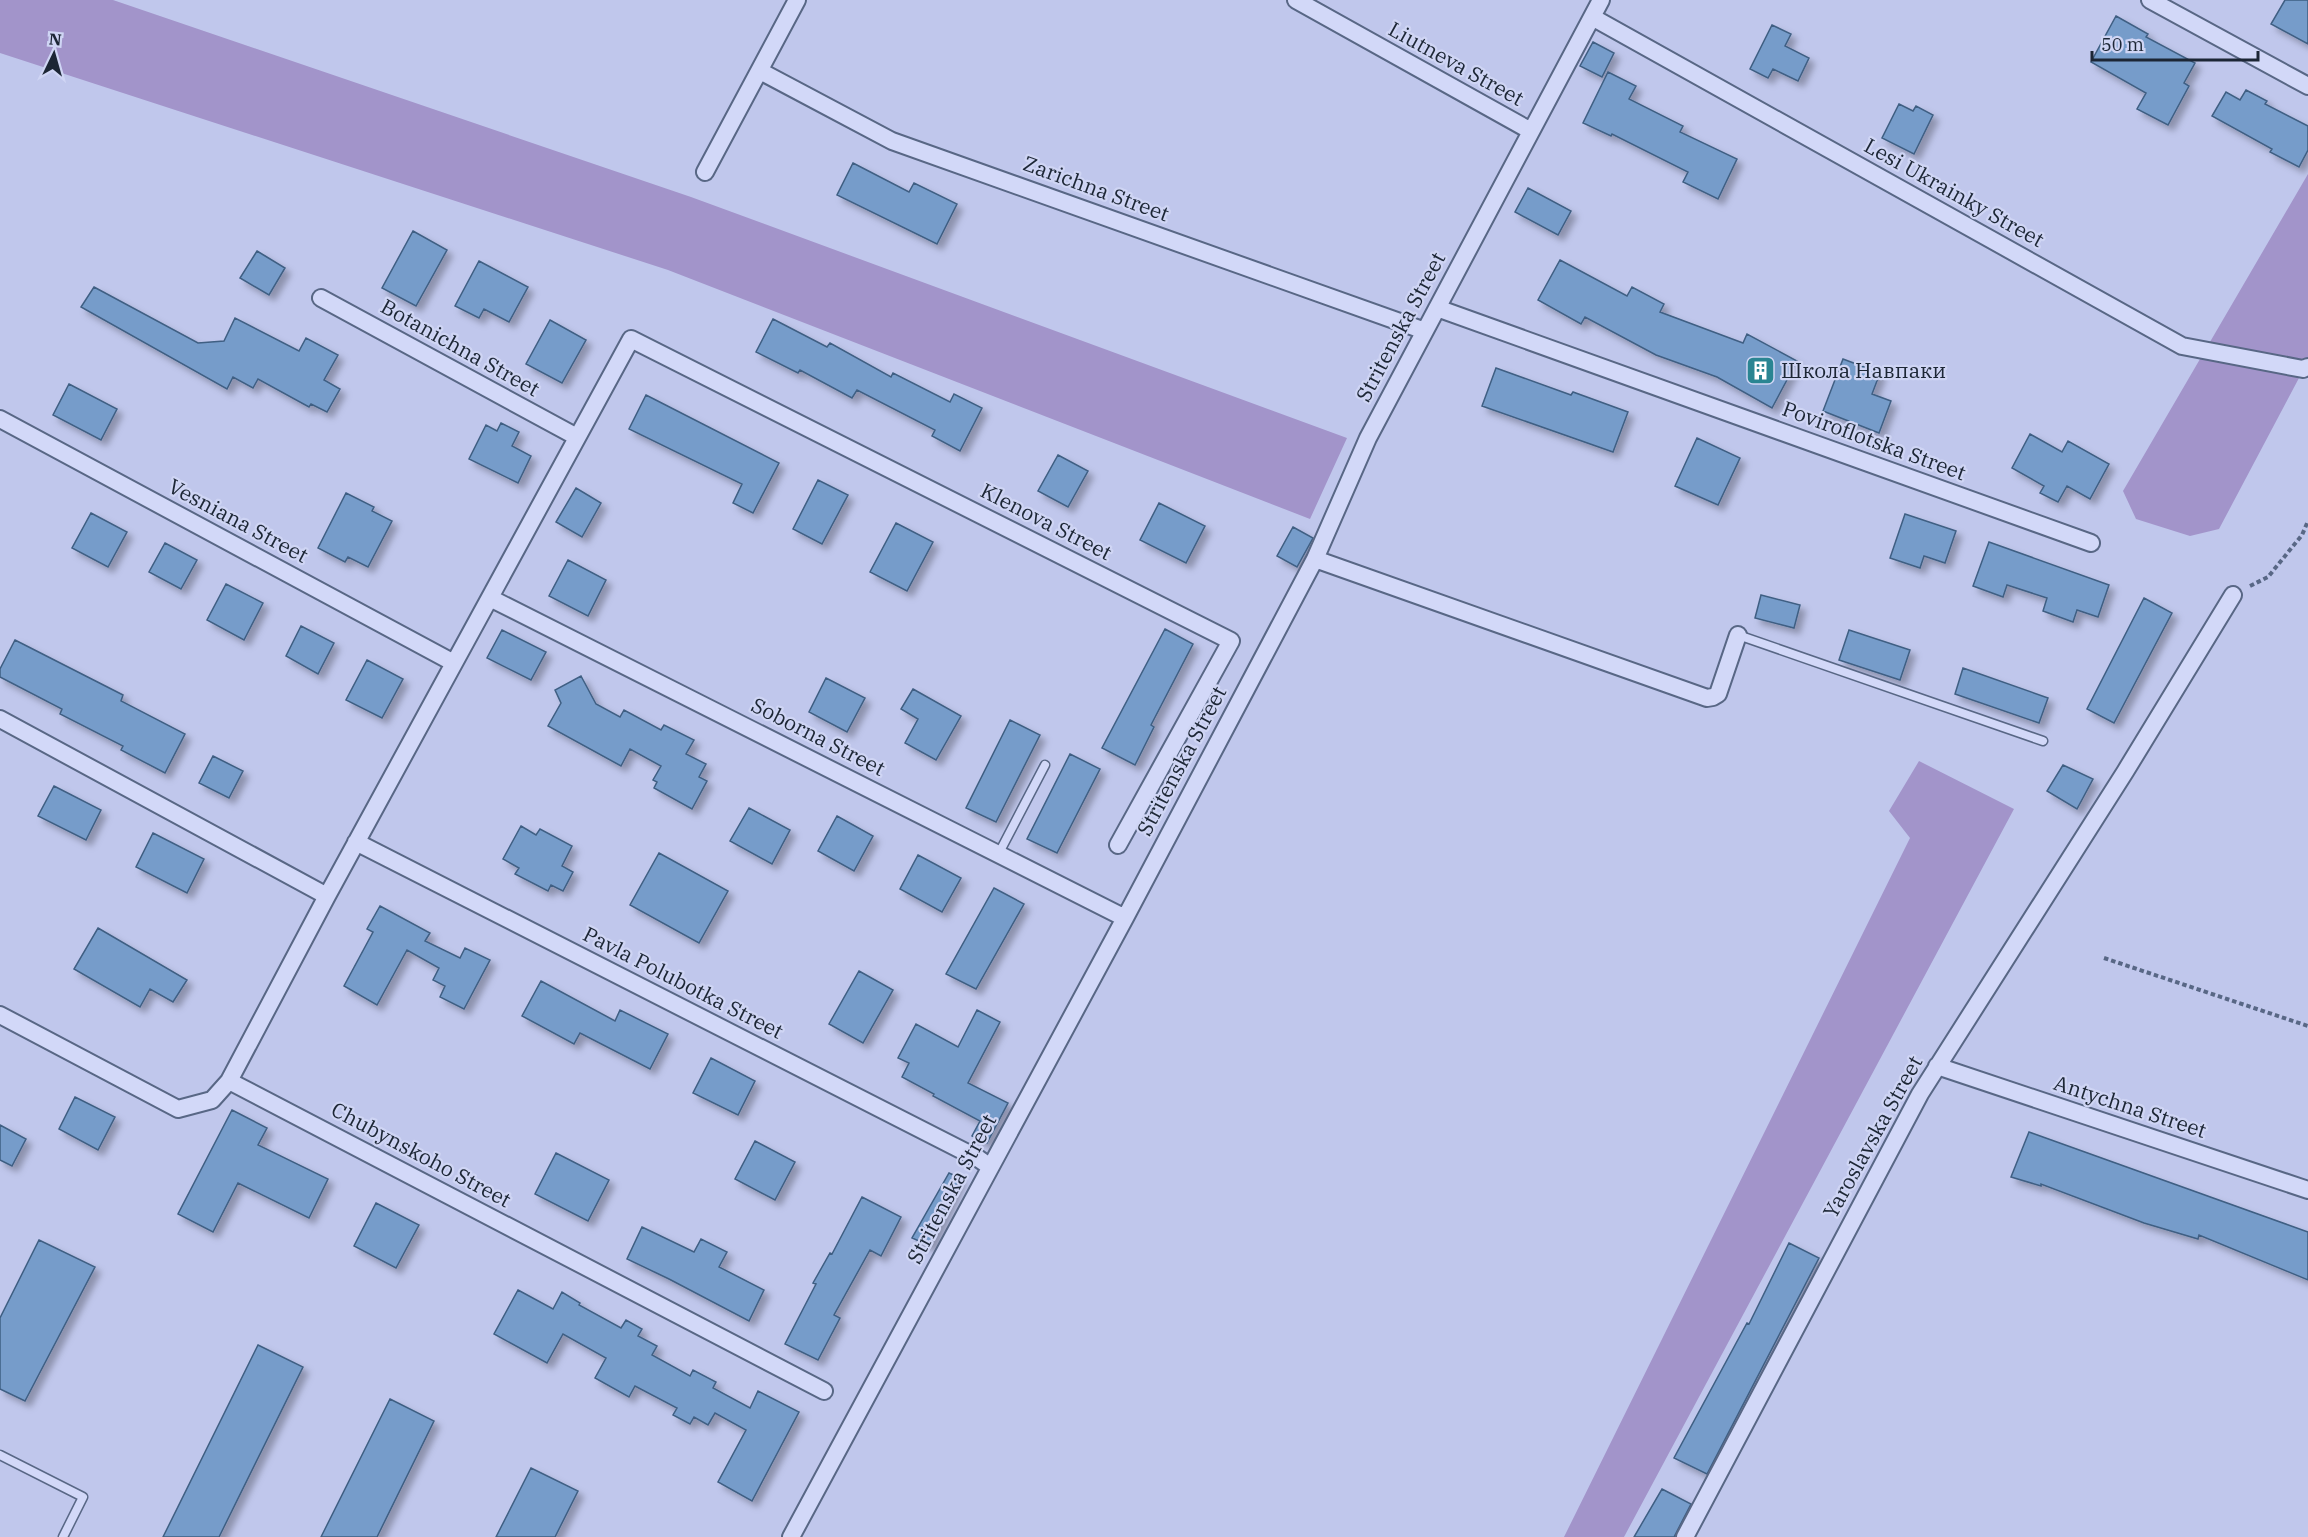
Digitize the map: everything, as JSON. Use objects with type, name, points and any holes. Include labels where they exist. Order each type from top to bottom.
[{"type":"street","points":[[705,172],[798,0]]},
{"type":"street","name":"Liutneva Street","points":[[1296,0],[1531,131]]},
{"type":"street","name":"Stritenska Street","points":[[791,1537],[989,1166],[1125,918],[1315,559],[1368,438],[1601,0]]},
{"type":"street","points":[[2150,0],[2308,86]]},
{"type":"street","name":"Lesi Ukrainky Street","points":[[1592,17],[2182,346],[2303,369],[2308,367]]},
{"type":"street","name":"Zarichna Street","points":[[760,71],[892,141],[1425,331]]},
{"type":"street","name":"Botanichna Street","points":[[321,298],[577,437]]},
{"type":"street","name":"Poviroflotska Street","points":[[1437,308],[2091,543]]},
{"type":"street","name":"Klenova Street","points":[[577,437],[632,339],[1231,641],[1118,846]]},
{"type":"street","name":"Vesniana Street","points":[[0,419],[454,663]]},
{"type":"street","points":[[0,1015],[178,1109],[212,1100],[229,1081],[356,842],[577,437]]},
{"type":"street","points":[[1315,559],[1707,698],[1718,694],[1738,635]]},
{"type":"street","name":"Yaroslavska Street","points":[[1685,1537],[1920,1094],[2125,772],[2233,595]]},
{"type":"street","name":"Soborna Street","points":[[490,598],[1125,918]]},
{"type":"street","points":[[0,719],[327,896]]},
{"type":"street","name":"Pavla Polubotka Street","points":[[356,842],[989,1166]]},
{"type":"street","name":"Antychna Street","points":[[1937,1066],[2308,1190]]},
{"type":"street","name":"Chubynskoho Street","points":[[229,1081],[824,1391]]},
{"type":"lane","points":[[1738,635],[2043,741]]},
{"type":"lane","points":[[999,853],[1045,765]]},
{"type":"lane","points":[[0,1455],[83,1497],[63,1537]]},
{"type":"path","points":[[2233,595],[2268,577],[2302,535],[2308,521]]},
{"type":"path","points":[[2104,958],[2308,1026]]},
{"type":"shaded area","points":[[0,0],[113,0],[691,197],[1347,438],[1310,519],[668,270],[0,53]]},
{"type":"shaded area","points":[[2308,174],[2308,361],[2219,529],[2190,536],[2136,519],[2123,491]]},
{"type":"shaded area","points":[[1919,761],[2014,809],[1624,1537],[1564,1537],[1910,838],[1889,811]]},
{"type":"building","points":[[2285,0],[2308,0],[2308,44],[2271,24]]},
{"type":"building","points":[[2116,16],[2148,34],[2146,37],[2195,63],[2184,83],[2189,86],[2168,125],[2137,109],[2146,93],[2091,62]]},
{"type":"building","points":[[1772,25],[1791,34],[1785,46],[1809,58],[1798,81],[1773,69],[1768,78],[1750,69]]},
{"type":"building","points":[[1593,42],[1614,53],[1602,77],[1580,66]]},
{"type":"building","points":[[1608,72],[1636,86],[1629,99],[1683,126],[1680,132],[1737,159],[1718,199],[1683,182],[1688,172],[1612,134],[1611,136],[1583,123]]},
{"type":"building","points":[[2246,90],[2267,101],[2265,104],[2308,126],[2308,150],[2299,167],[2270,152],[2272,149],[2212,116],[2226,92],[2240,100]]},
{"type":"building","points":[[1899,104],[1913,111],[1916,106],[1933,115],[1914,154],[1882,138]]},
{"type":"building","points":[[853,163],[909,192],[914,183],[957,204],[937,244],[837,195]]},
{"type":"building","points":[[1528,188],[1571,211],[1558,235],[1515,212]]},
{"type":"building","points":[[413,231],[447,250],[416,306],[382,288]]},
{"type":"building","points":[[257,251],[285,268],[269,295],[240,278]]},
{"type":"building","points":[[1560,260],[1627,296],[1632,287],[1664,304],[1660,312],[1743,343],[1747,334],[1797,361],[1772,408],[1717,377],[1656,355],[1585,317],[1581,324],[1538,300]]},
{"type":"building","points":[[479,261],[528,287],[509,322],[484,309],[479,318],[455,306]]},
{"type":"building","points":[[94,287],[198,343],[224,341],[235,318],[299,351],[306,338],[338,355],[324,380],[340,389],[327,412],[311,404],[309,407],[258,379],[253,388],[233,377],[227,389],[81,307]]},
{"type":"building","points":[[773,319],[827,347],[830,343],[891,377],[893,373],[950,402],[954,394],[982,408],[960,451],[932,436],[935,430],[857,390],[852,398],[800,370],[798,373],[756,352]]},
{"type":"building","points":[[550,320],[586,340],[562,383],[526,364]]},
{"type":"building","points":[[1843,359],[1880,373],[1872,394],[1891,401],[1879,433],[1823,411]]},
{"type":"building","points":[[1496,368],[1571,395],[1573,392],[1628,412],[1613,452],[1482,406]]},
{"type":"building","points":[[69,384],[117,409],[101,440],[53,415]]},
{"type":"building","points":[[646,395],[779,463],[753,513],[733,503],[742,484],[629,429]]},
{"type":"building","points":[[501,423],[519,432],[512,446],[531,456],[518,483],[469,459],[486,425],[497,431]]},
{"type":"building","points":[[2030,434],[2062,452],[2068,441],[2109,464],[2090,499],[2067,486],[2058,502],[2040,493],[2044,486],[2012,468]]},
{"type":"building","points":[[1697,438],[1740,458],[1718,505],[1675,486]]},
{"type":"building","points":[[1058,455],[1088,471],[1068,507],[1038,491]]},
{"type":"building","points":[[818,480],[848,495],[822,544],[793,529]]},
{"type":"building","points":[[576,488],[601,503],[582,537],[556,522]]},
{"type":"building","points":[[346,493],[374,507],[372,511],[392,521],[368,567],[348,557],[345,562],[318,548]]},
{"type":"building","points":[[1159,503],[1205,526],[1186,563],[1140,540]]},
{"type":"building","points":[[91,513],[127,532],[108,567],[72,548]]},
{"type":"building","points":[[1905,514],[1956,531],[1945,563],[1924,556],[1920,568],[1890,558]]},
{"type":"building","points":[[896,523],[933,542],[907,591],[870,572]]},
{"type":"building","points":[[1293,527],[1313,538],[1297,567],[1277,556]]},
{"type":"building","points":[[1989,542],[2109,585],[2098,617],[2077,610],[2073,622],[2043,611],[2047,598],[2007,585],[2003,597],[1973,586]]},
{"type":"building","points":[[165,543],[197,560],[181,589],[149,572]]},
{"type":"building","points":[[568,560],[606,580],[588,616],[549,596]]},
{"type":"building","points":[[226,584],[263,603],[244,640],[207,620]]},
{"type":"building","points":[[1761,595],[1800,605],[1794,628],[1755,618]]},
{"type":"building","points":[[2144,598],[2172,613],[2114,723],[2087,709]]},
{"type":"building","points":[[301,626],[334,643],[318,674],[286,656]]},
{"type":"building","points":[[1165,629],[1193,644],[1151,725],[1154,727],[1135,765],[1102,748]]},
{"type":"building","points":[[502,630],[546,652],[531,680],[487,658]]},
{"type":"building","points":[[1849,630],[1910,650],[1900,680],[1839,660]]},
{"type":"building","points":[[15,640],[123,695],[121,701],[185,734],[165,773],[121,750],[123,746],[60,714],[62,709],[0,677],[0,669]]},
{"type":"building","points":[[367,660],[403,679],[382,718],[346,700]]},
{"type":"building","points":[[1963,668],[2048,698],[2039,723],[1955,694]]},
{"type":"building","points":[[581,676],[596,704],[620,717],[624,710],[661,730],[664,725],[694,740],[686,754],[706,764],[699,777],[707,781],[692,809],[654,788],[657,782],[653,780],[661,766],[630,749],[621,766],[548,726],[561,703],[555,690]]},
{"type":"building","points":[[826,678],[865,698],[847,732],[809,712]]},
{"type":"building","points":[[913,689],[961,716],[936,760],[905,743],[918,719],[901,709]]},
{"type":"building","points":[[1010,720],[1040,735],[996,822],[966,808]]},
{"type":"building","points":[[1070,754],[1100,769],[1057,853],[1027,839]]},
{"type":"building","points":[[213,756],[243,771],[229,798],[199,783]]},
{"type":"building","points":[[2063,765],[2093,779],[2077,809],[2047,791]]},
{"type":"building","points":[[54,786],[101,810],[86,840],[38,816]]},
{"type":"building","points":[[749,808],[790,830],[772,864],[730,841]]},
{"type":"building","points":[[837,816],[873,836],[854,871],[818,851]]},
{"type":"building","points":[[521,826],[536,835],[540,829],[572,846],[562,866],[573,872],[563,891],[551,885],[548,891],[515,874],[519,868],[503,859]]},
{"type":"building","points":[[153,833],[204,859],[187,893],[136,867]]},
{"type":"building","points":[[659,853],[728,891],[699,943],[630,905]]},
{"type":"building","points":[[918,855],[961,878],[942,912],[900,889]]},
{"type":"building","points":[[994,888],[1024,904],[976,989],[946,974]]},
{"type":"building","points":[[380,906],[430,933],[425,941],[460,958],[465,948],[490,960],[464,1009],[440,997],[445,986],[433,980],[439,968],[407,950],[377,1005],[344,986],[373,932],[367,929]]},
{"type":"building","points":[[98,928],[187,980],[173,1002],[150,989],[140,1007],[74,969]]},
{"type":"building","points":[[859,971],[893,990],[863,1043],[829,1024]]},
{"type":"building","points":[[541,981],[615,1021],[620,1010],[668,1034],[650,1069],[580,1033],[574,1044],[522,1016]]},
{"type":"building","points":[[977,1010],[1000,1022],[968,1083],[1008,1103],[987,1143],[972,1136],[980,1121],[902,1077],[909,1063],[898,1058],[916,1024],[958,1047]]},
{"type":"building","points":[[711,1058],[755,1081],[738,1115],[693,1093]]},
{"type":"building","points":[[75,1097],[115,1117],[98,1150],[59,1129]]},
{"type":"building","points":[[232,1110],[267,1128],[258,1145],[328,1179],[309,1218],[238,1183],[213,1232],[178,1214]]},
{"type":"building","points":[[0,1125],[26,1139],[12,1166],[0,1160]]},
{"type":"building","points":[[2029,1132],[2308,1232],[2308,1280],[2199,1235],[2198,1239],[2144,1223],[2041,1184],[2041,1186],[2011,1177]]},
{"type":"building","points":[[755,1141],[795,1162],[775,1200],[735,1179]]},
{"type":"building","points":[[556,1153],[609,1180],[588,1221],[535,1194]]},
{"type":"building","points":[[949,1173],[960,1178],[930,1246],[912,1238]]},
{"type":"building","points":[[862,1197],[901,1217],[881,1256],[870,1250],[834,1315],[840,1318],[818,1360],[785,1344],[816,1284],[813,1283],[830,1253],[832,1254]]},
{"type":"building","points":[[376,1203],[419,1225],[396,1268],[354,1246]]},
{"type":"building","points":[[642,1227],[694,1252],[701,1239],[727,1252],[719,1267],[764,1290],[749,1321],[627,1259]]},
{"type":"building","points":[[39,1240],[95,1267],[25,1401],[0,1389],[0,1318]]},
{"type":"building","points":[[1789,1243],[1819,1258],[1707,1474],[1674,1458],[1747,1323],[1749,1324]]},
{"type":"building","points":[[518,1290],[553,1309],[562,1292],[580,1303],[579,1305],[621,1328],[626,1320],[642,1329],[638,1336],[657,1346],[652,1355],[690,1376],[693,1370],[716,1382],[713,1388],[750,1408],[758,1391],[799,1412],[752,1501],[718,1482],[746,1430],[715,1413],[708,1425],[694,1417],[690,1424],[673,1415],[677,1408],[635,1386],[629,1397],[595,1378],[606,1358],[563,1334],[547,1363],[494,1334]]},
{"type":"building","points":[[258,1345],[303,1367],[219,1537],[163,1537]]},
{"type":"building","points":[[390,1399],[434,1421],[377,1537],[321,1537]]},
{"type":"building","points":[[531,1468],[578,1491],[555,1537],[496,1537]]},
{"type":"building","points":[[1662,1489],[1691,1504],[1674,1537],[1634,1537]]},
{"type":"place","name":"Школа Навпаки","points":[[1760,371]]}]
